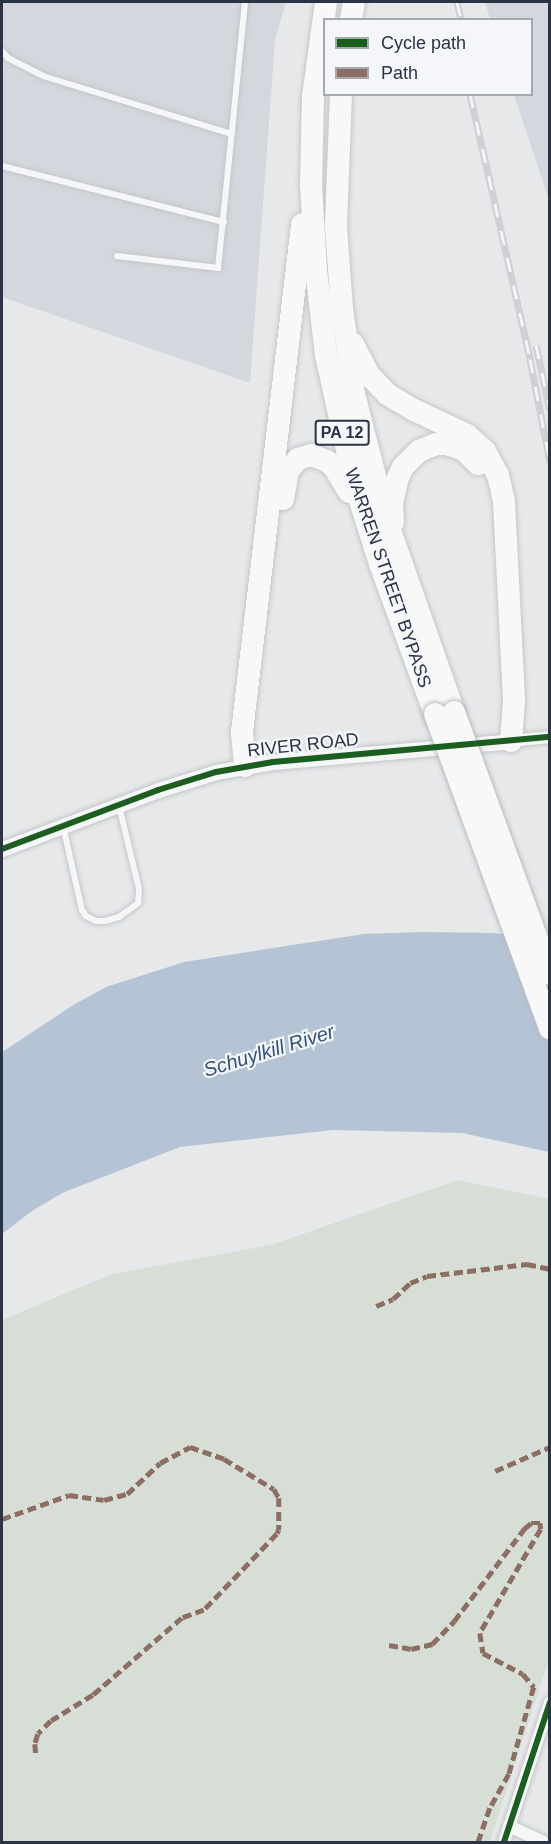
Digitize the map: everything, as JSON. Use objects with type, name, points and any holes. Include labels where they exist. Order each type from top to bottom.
[{"type":"highway","name":"WARREN STREET BYPASS","points":[[324,18],[326,2]]},
{"type":"highway","points":[[351,18],[354,2]]},
{"type":"highway","name":"WARREN STREET BYPASS","points":[[323,24],[313,97],[312,228],[326,355],[344,441],[367,525],[549,974]]},
{"type":"highway","name":"WARREN STREET BYPASS","points":[[340,96],[336,216],[342,308],[363,436],[445,713],[549,1029]]},
{"type":"highway","points":[[245,766],[242,732],[313,140]]},
{"type":"highway","points":[[342,308],[361,363],[377,386],[399,403],[467,435],[485,451],[498,475],[504,502],[514,701],[511,741]]},
{"type":"highway","points":[[398,557],[392,503],[403,467],[418,451],[427,446],[446,444],[464,450],[481,468],[491,497],[502,702],[511,741]]},
{"type":"highway","points":[[245,766],[255,733],[285,485],[292,464],[311,455],[327,461],[340,474],[367,525]]},
{"type":"street","name":"RIVER ROAD","points":[[2,849],[192,778],[245,766],[549,736]]},
{"type":"street","points":[[504,1842],[547,1720],[549,1702]]},
{"type":"street","points":[[509,1826],[544,1842]]},
{"type":"lane","points":[[117,256],[218,268],[244,2]]},
{"type":"lane","points":[[2,51],[8,58],[43,76],[231,134]]},
{"type":"lane","points":[[2,166],[224,222]]},
{"type":"lane","points":[[63,826],[82,910],[86,916],[96,921],[118,917],[138,903],[139,889],[119,805]]},
{"type":"shaded area","points":[[2,2],[286,2],[275,40],[250,383],[2,297]]},
{"type":"shaded area","points":[[485,2],[549,2],[549,200],[514,96],[533,96],[533,18],[490,18]]},
{"type":"shaded area","points":[[458,1180],[550,1199],[549,1659],[490,1842],[2,1842],[2,1320],[112,1274],[271,1245]]},
{"type":"water","name":"Schuylkill River","points":[[494,933],[549,940],[549,1152],[462,1133],[333,1130],[180,1147],[62,1193],[32,1211],[2,1234],[2,1052],[75,1004],[106,987],[184,962],[364,934]]},
{"type":"railway","points":[[457,2],[461,18]]},
{"type":"railway","points":[[470,96],[530,359],[550,462]]},
{"type":"railway","points":[[536,345],[550,410]]},
{"type":"marked path","points":[[376,1306],[393,1299],[410,1283],[427,1276],[527,1264],[550,1269]]},
{"type":"marked path","points":[[2,1519],[69,1495],[104,1500],[127,1494],[160,1463],[190,1447],[224,1459],[274,1489],[279,1498],[277,1534],[204,1610],[182,1618],[93,1695],[51,1721],[38,1734],[35,1744],[36,1756]]},
{"type":"marked path","points":[[495,1471],[550,1447]]},
{"type":"marked path","points":[[389,1645],[411,1649],[432,1644],[454,1621],[524,1529],[531,1523],[540,1523],[541,1529],[480,1633],[483,1653],[523,1674],[534,1687],[509,1774],[490,1808],[478,1842]]},
{"type":"cycle path","points":[[2,849],[158,790],[216,772],[273,762],[550,737]]},
{"type":"cycle path","points":[[504,1842],[550,1702]]}]
